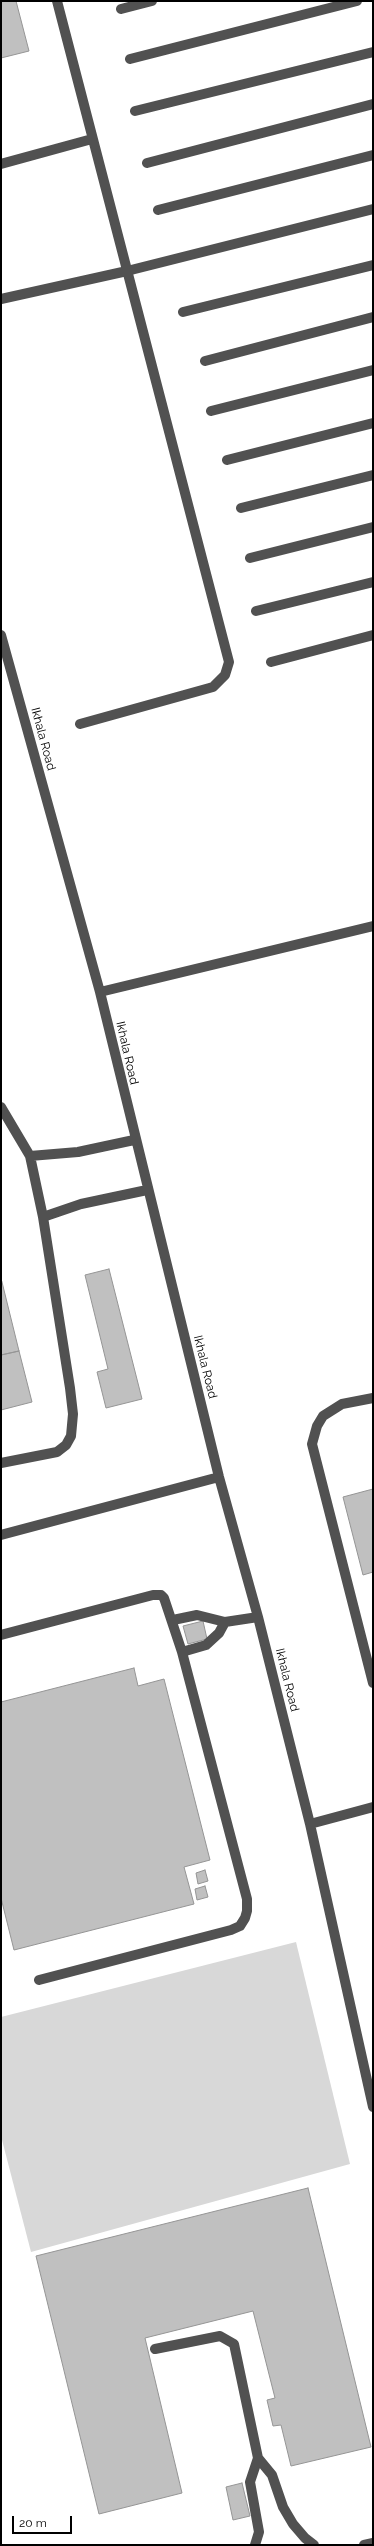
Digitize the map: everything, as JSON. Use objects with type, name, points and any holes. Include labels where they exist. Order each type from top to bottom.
[{"type":"lane","points":[[57,1],[229,662],[225,675],[213,687],[80,724]]},
{"type":"lane","points":[[121,9],[152,1]]},
{"type":"lane","points":[[130,59],[357,1]]},
{"type":"lane","points":[[135,111],[373,52]]},
{"type":"lane","points":[[146,164],[373,104]]},
{"type":"lane","points":[[1,164],[92,139]]},
{"type":"lane","points":[[158,210],[373,154]]},
{"type":"lane","points":[[1,299],[127,271],[373,209]]},
{"type":"lane","points":[[183,312],[373,265]]},
{"type":"lane","points":[[205,361],[373,317]]},
{"type":"lane","points":[[211,411],[373,370]]},
{"type":"lane","points":[[227,460],[373,423]]},
{"type":"lane","points":[[241,508],[373,475]]},
{"type":"lane","points":[[250,558],[373,527]]},
{"type":"lane","points":[[256,611],[373,582]]},
{"type":"lane","name":"Ikhala Road","points":[[1,635],[100,992],[134,1140],[218,1477],[258,1617],[310,1824],[373,2108]]},
{"type":"lane","points":[[272,662],[373,636]]},
{"type":"lane","points":[[100,992],[373,926]]},
{"type":"lane","points":[[1,1107],[30,1156],[43,1217],[73,1414],[71,1436],[66,1445],[58,1452],[1,1464]]},
{"type":"lane","points":[[30,1156],[78,1152],[134,1140]]},
{"type":"lane","points":[[43,1217],[81,1204],[147,1190]]},
{"type":"lane","points":[[373,1398],[342,1404],[324,1416],[317,1426],[312,1444],[373,1684]]},
{"type":"lane","points":[[1,1535],[218,1477]]},
{"type":"lane","points":[[1,1635],[153,1596],[161,1595],[164,1598],[173,1620],[182,1652],[247,1900],[247,1911],[245,1918],[240,1926],[231,1930],[39,1980]]},
{"type":"lane","points":[[173,1620],[197,1615],[224,1622],[258,1617]]},
{"type":"lane","points":[[182,1652],[206,1645],[219,1633],[224,1622]]},
{"type":"lane","points":[[310,1824],[373,1807]]},
{"type":"lane","points":[[155,2349],[220,2336],[234,2344],[258,2458],[272,2475],[283,2507],[293,2524],[305,2538],[314,2545]]},
{"type":"lane","points":[[255,2545],[259,2532],[250,2482],[258,2458]]},
{"type":"shaded area","points":[[296,1942],[350,2164],[31,2252],[1,2136],[1,2017]]},
{"type":"building","points":[[1,1],[16,1],[29,51],[1,58]]},
{"type":"building","points":[[109,1269],[142,1399],[106,1408],[97,1372],[108,1369],[85,1275]]},
{"type":"building","points":[[2,1282],[19,1351],[1,1355],[1,1283]]},
{"type":"building","points":[[19,1351],[32,1402],[1,1410],[1,1355]]},
{"type":"building","points":[[373,1489],[373,1572],[363,1575],[343,1497]]},
{"type":"building","points":[[203,1621],[207,1639],[188,1644],[183,1626]]},
{"type":"building","points":[[134,1668],[138,1686],[164,1679],[210,1860],[184,1867],[194,1904],[14,1950],[1,1898],[1,1702]]},
{"type":"building","points":[[205,1870],[208,1881],[198,1884],[196,1873]]},
{"type":"building","points":[[205,1886],[208,1897],[197,1900],[195,1889]]},
{"type":"building","points":[[308,2188],[371,2447],[291,2466],[281,2425],[273,2426],[267,2400],[275,2398],[253,2311],[145,2338],[182,2493],[99,2514],[36,2256]]},
{"type":"building","points":[[242,2483],[250,2516],[233,2520],[226,2487]]}]
